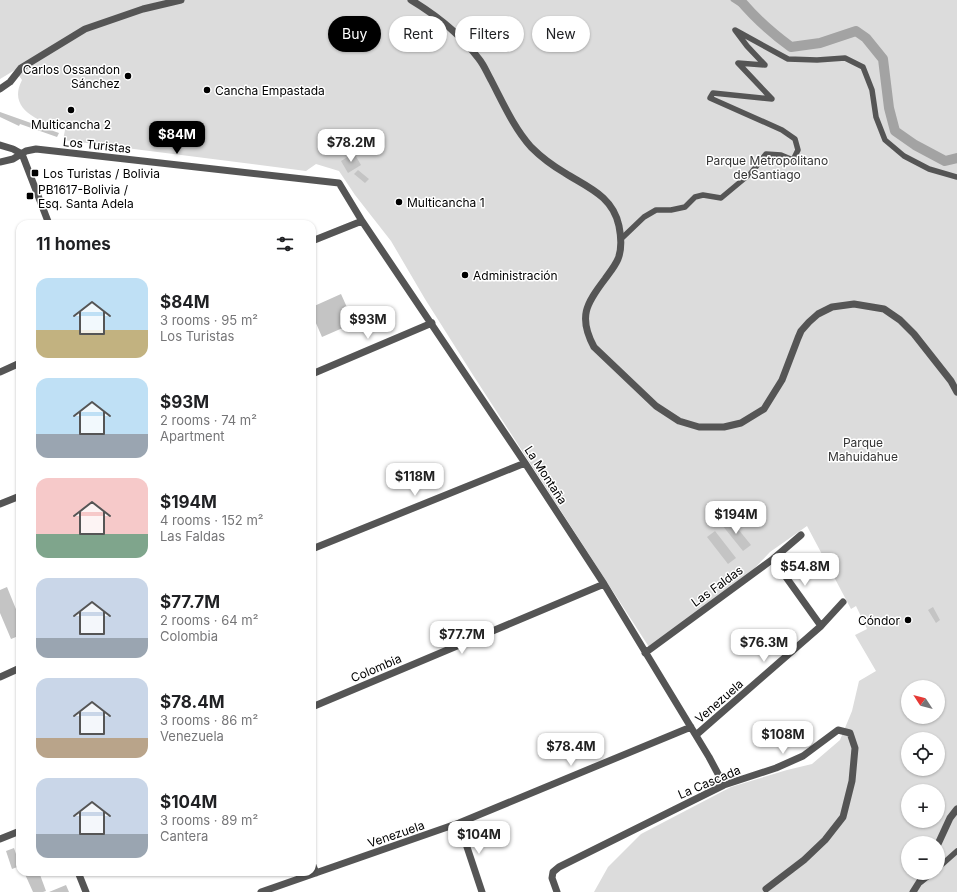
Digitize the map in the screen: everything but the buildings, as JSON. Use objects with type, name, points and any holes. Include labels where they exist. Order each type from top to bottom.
[{"type":"street","points":[[0,89],[10,82],[22,68],[85,29],[143,9],[181,0]]},
{"type":"street","points":[[411,0],[429,11],[449,28],[480,59],[514,124],[531,148],[564,173],[589,186],[613,209],[619,224],[621,239],[618,258],[613,268],[588,303],[585,319],[587,335],[594,347],[656,406],[679,421],[699,427],[724,427],[741,423],[764,409],[782,380],[798,338],[809,322],[818,314],[832,307],[854,304],[884,309],[900,320],[914,334],[957,392]]},
{"type":"street","points":[[621,239],[644,217],[656,210],[672,210],[685,207],[695,197],[703,195],[721,198],[751,173],[766,154],[781,155],[793,160],[798,150],[795,139],[782,130],[710,98],[713,93],[772,99],[738,63],[765,65],[747,46],[735,30],[788,59],[817,60],[846,58],[863,67],[872,90],[876,116],[885,140],[904,156],[929,169],[957,177]]},
{"type":"street","points":[[0,145],[13,149],[22,154],[47,220]]},
{"type":"street","name":"Los Turistas","points":[[0,162],[13,159],[26,151],[36,149],[339,183]]},
{"type":"street","name":"La Montaña","points":[[339,183],[362,220],[432,323],[604,584],[715,766],[724,785]]},
{"type":"street","points":[[316,240],[362,220]]},
{"type":"street","points":[[316,372],[432,323]]},
{"type":"street","points":[[0,372],[16,365]]},
{"type":"street","points":[[316,547],[525,463]]},
{"type":"street","points":[[0,504],[16,498]]},
{"type":"street","name":"Las Faldas","points":[[645,653],[773,559],[800,535]]},
{"type":"street","points":[[773,559],[821,626]]},
{"type":"street","name":"Colombia","points":[[316,706],[604,584]]},
{"type":"street","name":"Venezuela","points":[[696,735],[821,626],[844,602]]},
{"type":"street","points":[[0,676],[16,670]]},
{"type":"street","name":"Venezuela","points":[[316,873],[459,823],[691,727]]},
{"type":"street","name":"La Cascada","points":[[557,892],[552,878],[553,872],[558,867],[724,785],[776,768],[804,756],[838,730],[850,733],[855,748],[852,781],[843,817],[825,840],[804,860],[766,889]]},
{"type":"street","points":[[942,836],[950,818],[957,809]]},
{"type":"street","points":[[459,823],[482,892]]},
{"type":"street","points":[[0,839],[16,833]]},
{"type":"street","points":[[945,862],[957,851]]},
{"type":"street","points":[[80,876],[86,892]]},
{"type":"street","name":"Venezuela","points":[[261,892],[307,876]]},
{"type":"street","points":[[913,892],[921,880]]},
{"type":"street","points":[[918,885],[924,880]]},
{"type":"green space","points":[[0,0],[957,0],[957,892],[594,892],[608,867],[641,834],[731,787],[812,764],[840,740],[852,711],[859,681],[876,671],[855,635],[867,629],[856,606],[851,609],[807,526],[770,552],[753,570],[649,647],[473,375],[425,299],[391,241],[355,195],[339,171],[316,164],[306,171],[63,140],[65,130],[37,119],[29,114],[23,107],[19,100],[18,91],[22,80],[15,70],[0,79]]},
{"type":"waterway","points":[[732,0],[749,11]]},
{"type":"waterway","points":[[740,0],[764,25],[791,47],[820,43],[856,31],[866,38],[883,59],[889,108],[895,131],[915,145],[945,161],[957,158]]},
{"type":"place","name":"Carlos Ossandon Sánchez","points":[[128,76]]},
{"type":"place","name":"Cancha Empastada","points":[[207,90]]},
{"type":"place","name":"Multicancha 2","points":[[71,110]]},
{"type":"place","name":"Los Turistas / Bolivia","points":[[35,173]]},
{"type":"place","name":"PB1617-Bolivia / Esq. Santa Adela","points":[[30,196]]},
{"type":"place","name":"Multicancha 1","points":[[399,202]]},
{"type":"place","name":"Administración","points":[[465,275]]},
{"type":"place","name":"Cóndor","points":[[908,620]]},
{"type":"park label","name":"Parque Metropolitano de Santiago","points":[[767,167]]},
{"type":"park label","name":"Parque Mahuidahue","points":[[863,449]]}]
